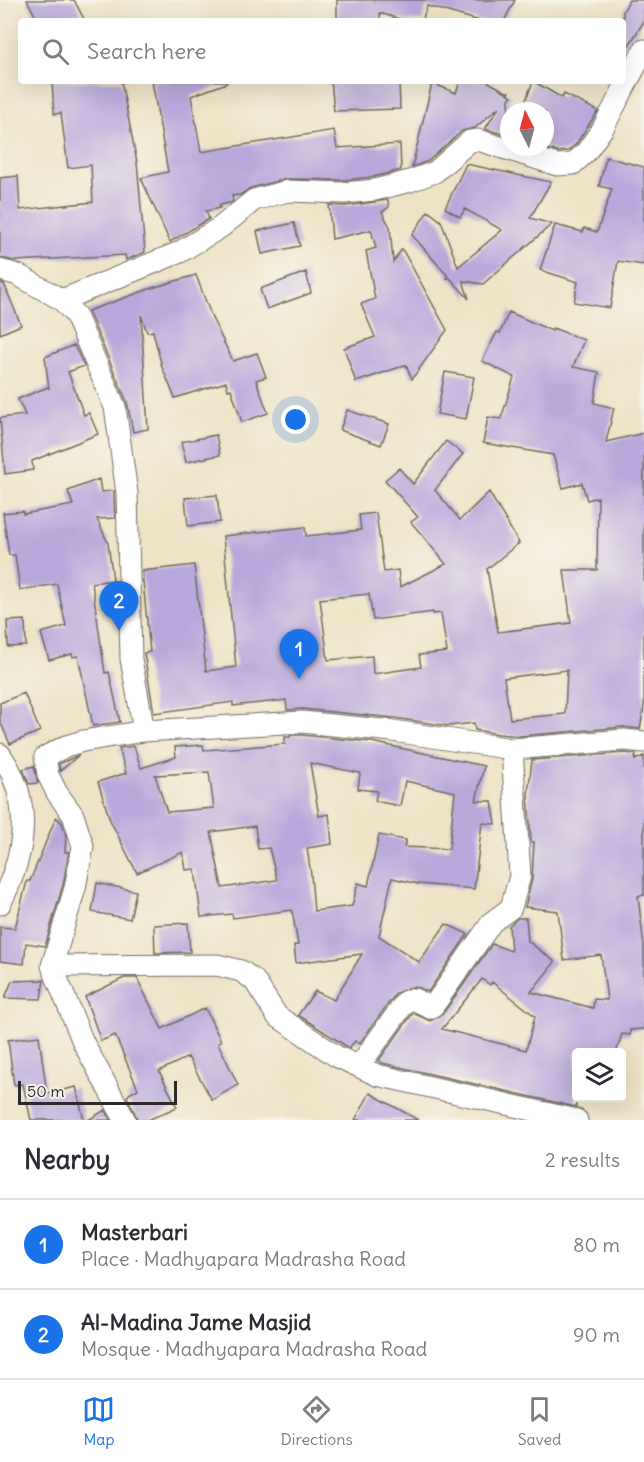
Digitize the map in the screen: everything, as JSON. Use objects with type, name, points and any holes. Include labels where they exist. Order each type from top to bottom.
[{"type":"street","points":[[62,300],[180,252],[221,227],[254,200],[288,191],[344,193],[375,190],[410,181],[435,172],[470,141],[478,140],[557,165],[573,164],[586,152],[603,128],[644,50]]},
{"type":"street","points":[[0,270],[18,275],[62,300],[76,316],[115,407],[127,493],[131,659],[144,731]]},
{"type":"street","points":[[125,1120],[83,1042],[52,966],[75,888],[83,846],[73,815],[48,776],[45,757],[66,746],[83,741],[144,731],[302,722],[393,731],[512,749],[624,740],[644,742]]},
{"type":"street","points":[[359,1066],[406,1001],[414,999],[430,1008],[434,1005],[492,922],[511,908],[520,876],[520,843],[512,749]]},
{"type":"street","points":[[0,754],[11,769],[21,795],[23,832],[17,861],[0,904]]},
{"type":"street","points":[[52,966],[217,965],[241,971],[254,980],[277,1016],[336,1056],[377,1075],[577,1120]]},
{"type":"building","points":[[27,0],[74,0],[83,18],[36,18]]},
{"type":"building","points":[[337,0],[515,0],[506,18],[469,18],[427,6],[423,18],[396,18],[380,13],[380,18],[337,18]]},
{"type":"building","points":[[629,0],[644,0],[644,21],[626,50],[626,18],[623,18],[623,12]]},
{"type":"building","points":[[52,84],[122,84],[137,162],[145,252],[126,260],[125,255],[15,261],[0,258],[0,178],[18,176],[20,210],[93,202],[91,165],[68,168],[61,113],[54,114]]},
{"type":"building","points":[[153,84],[224,84],[191,96],[201,152],[334,130],[337,148],[400,144],[401,170],[373,177],[344,180],[285,179],[251,188],[240,195],[232,196],[233,201],[230,203],[206,211],[209,219],[170,242],[141,178],[168,172]]},
{"type":"building","points":[[331,84],[399,84],[400,109],[334,111]]},
{"type":"building","points":[[432,84],[456,93],[459,84],[492,84],[508,93],[509,91],[512,96],[509,102],[500,102],[500,133],[485,129],[499,107],[475,128],[462,131],[428,161],[412,167]]},
{"type":"building","points":[[532,84],[538,84],[562,98],[564,94],[598,111],[576,144],[568,151],[554,151],[554,102],[525,102]]},
{"type":"building","points":[[606,157],[644,167],[644,265],[618,261],[610,308],[574,302],[578,282],[540,270],[555,225],[583,232],[584,228],[597,232],[612,189],[599,186]]},
{"type":"building","points":[[466,164],[551,182],[530,218],[552,224],[483,284],[463,281],[469,299],[450,278],[447,278],[448,276],[412,235],[428,211],[441,221],[458,267],[502,230],[465,209],[460,217],[445,208]]},
{"type":"building","points":[[388,200],[389,207],[382,212],[390,227],[393,262],[402,249],[447,330],[412,379],[406,365],[356,382],[344,348],[375,337],[361,304],[375,299],[366,251],[376,248],[371,230],[332,239],[329,205],[345,206]]},
{"type":"building","points":[[294,223],[300,246],[262,254],[257,231]]},
{"type":"building","points":[[306,272],[311,293],[267,309],[260,289]]},
{"type":"building","points":[[196,275],[212,318],[233,361],[257,353],[266,377],[256,380],[268,413],[242,422],[231,389],[228,390],[226,382],[175,398],[162,367],[153,331],[147,332],[141,315],[148,429],[133,432],[127,402],[88,311]]},
{"type":"building","points":[[0,283],[4,284],[21,325],[0,334]]},
{"type":"building","points":[[509,312],[552,331],[553,328],[584,340],[573,367],[599,372],[594,403],[614,408],[606,442],[644,433],[644,707],[640,729],[623,727],[520,736],[475,730],[474,723],[448,726],[394,718],[303,709],[287,710],[286,700],[233,706],[233,702],[154,713],[144,653],[150,652],[142,571],[194,565],[206,671],[236,667],[223,536],[305,527],[306,536],[361,530],[359,515],[376,513],[384,572],[398,570],[400,587],[446,564],[411,522],[418,517],[385,480],[399,468],[413,484],[446,441],[463,454],[435,490],[460,520],[489,492],[519,543],[487,569],[498,632],[571,623],[564,570],[597,570],[598,497],[587,500],[582,483],[563,488],[553,455],[483,443],[488,417],[501,419],[514,377],[482,361],[497,332],[500,333]],"holes":[[[369,594],[373,620],[433,612],[433,614],[441,613],[447,652],[419,655],[421,667],[373,674],[372,656],[328,660],[320,599]],[[567,670],[565,714],[510,719],[504,678]]]},
{"type":"building","points":[[74,345],[84,366],[68,372],[84,415],[89,413],[98,434],[32,461],[33,470],[5,474],[0,418],[25,415],[18,399],[48,387],[49,389],[45,357]]},
{"type":"building","points":[[445,372],[474,377],[466,419],[437,414]]},
{"type":"building","points":[[347,410],[389,424],[381,445],[340,430]]},
{"type":"building","points":[[216,435],[220,455],[186,462],[181,442]]},
{"type":"building","points":[[99,479],[101,492],[114,491],[115,518],[97,519],[108,543],[113,580],[92,583],[105,673],[109,672],[120,722],[93,726],[78,656],[73,657],[72,654],[49,660],[41,633],[66,626],[57,584],[20,590],[15,555],[9,555],[3,513],[23,511],[23,514],[73,505],[68,491]]},
{"type":"building","points":[[217,495],[220,522],[188,526],[185,498]]},
{"type":"building","points":[[25,620],[26,646],[8,647],[7,621]]},
{"type":"building","points":[[24,693],[40,731],[10,744],[0,721],[0,703]]},
{"type":"building","points":[[290,735],[302,735],[372,742],[484,766],[476,801],[492,801],[496,824],[482,823],[474,889],[418,884],[392,878],[379,936],[419,962],[446,924],[468,934],[428,992],[412,987],[396,993],[359,1044],[355,1041],[349,1048],[298,1015],[315,991],[334,1000],[362,954],[296,963],[294,945],[298,945],[292,910],[233,918],[232,914],[201,917],[195,869],[186,870],[183,852],[137,873],[110,820],[98,782],[126,773],[119,748],[134,746],[141,768],[176,757],[175,747],[203,745],[204,750],[285,744],[285,737],[290,737]],"holes":[[[310,763],[360,773],[358,789],[377,791],[375,801],[400,806],[405,781],[455,792],[449,849],[404,847],[406,840],[379,835],[368,886],[358,883],[352,906],[314,911],[307,848],[332,844],[329,814],[319,816]],[[209,772],[214,808],[167,812],[155,775]],[[255,826],[258,849],[269,848],[277,880],[222,888],[211,832]]]},
{"type":"building","points":[[624,753],[636,754],[635,760],[644,756],[644,895],[638,896],[644,947],[644,1029],[630,1030],[630,1035],[622,1034],[618,1048],[572,1048],[572,1102],[576,1102],[576,1107],[382,1063],[379,1060],[413,1013],[430,1021],[442,1015],[492,944],[511,951],[509,926],[518,918],[526,918],[528,941],[555,962],[531,992],[593,1008],[594,999],[607,1000],[601,955],[564,960],[558,911],[525,907],[532,879],[534,842],[531,842],[528,794],[532,760]],"holes":[[[482,979],[490,985],[492,982],[535,1016],[526,1050],[442,1029]]]},
{"type":"building","points":[[79,755],[60,771],[59,764]]},
{"type":"building","points":[[34,766],[38,783],[29,784],[23,769]]},
{"type":"building","points":[[56,817],[62,823],[66,836],[65,852],[69,852],[63,885],[45,946],[26,943],[24,964],[0,961],[0,927],[15,928],[27,881],[30,881]]},
{"type":"building","points":[[97,883],[136,891],[130,919],[92,912]]},
{"type":"building","points":[[188,923],[190,952],[155,953],[154,925]]},
{"type":"building","points":[[124,978],[137,978],[162,1029],[205,1008],[221,1041],[218,1043],[238,1085],[212,1100],[188,1057],[159,1071],[177,1107],[148,1120],[138,1120],[127,1097],[138,1089],[115,1035],[101,1041],[85,997]]},
{"type":"building","points":[[44,980],[41,999],[5,998],[12,981]]},
{"type":"building","points":[[39,1036],[47,1094],[76,1087],[84,1120],[31,1120],[23,1084],[14,1085],[8,1040]]},
{"type":"building","points":[[370,1093],[418,1120],[355,1120]]},
{"type":"building","points":[[105,1110],[111,1120],[88,1120]]},
{"type":"place","name":"Al-Madina Jame Masjid","points":[[119,631]]},
{"type":"place","name":"Masterbari","points":[[299,679]]}]
